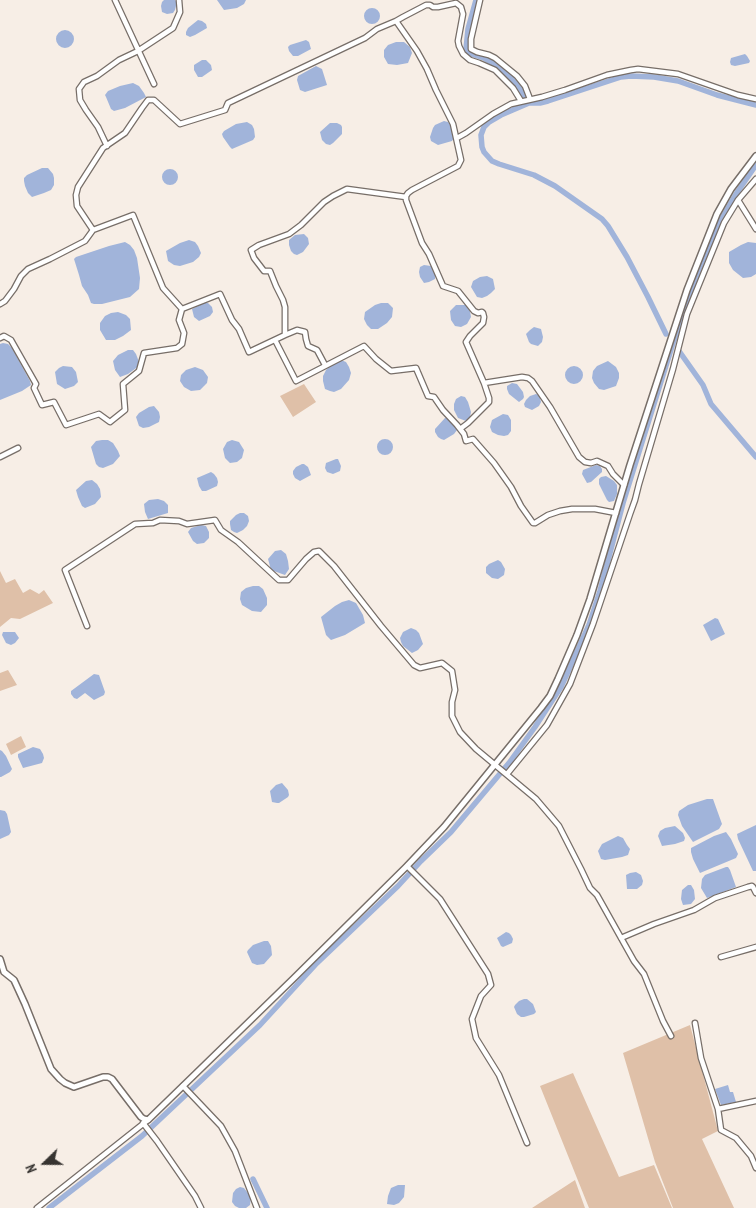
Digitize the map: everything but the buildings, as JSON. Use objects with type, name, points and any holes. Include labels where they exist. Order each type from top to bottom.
[{"type":"street","points":[[115,0],[154,84]]},
{"type":"street","points":[[107,146],[80,100],[79,89],[84,82],[97,76],[119,60],[138,51],[173,28],[180,12],[179,0]]},
{"type":"street","points":[[480,0],[470,39],[471,49],[495,58],[521,80],[528,91],[530,99]]},
{"type":"street","points":[[92,230],[78,206],[76,195],[78,187],[103,148],[125,133],[148,100],[154,100],[180,124],[225,110],[228,103],[365,38],[377,28],[396,22],[426,5],[438,7],[456,3],[461,7],[463,14],[458,41],[463,54],[470,60],[496,70],[513,88],[521,102]]},
{"type":"street","points":[[396,22],[428,69],[436,90],[454,124],[457,138],[460,160],[458,166],[412,190],[408,193],[406,200],[422,243],[443,286],[458,291],[474,311],[482,312],[484,317],[483,323],[466,342],[484,383],[489,402],[460,429]]},
{"type":"street","points":[[457,138],[511,104],[542,97],[624,71],[638,69],[678,74],[738,95],[756,99]]},
{"type":"street","points":[[37,1208],[145,1122],[407,866],[444,828],[541,708],[558,679],[590,599],[686,290],[717,214],[731,189],[756,156]]},
{"type":"street","points":[[508,774],[547,724],[570,684],[593,624],[635,500],[687,314],[724,223],[738,200],[756,179]]},
{"type":"street","points":[[285,335],[286,306],[270,271],[264,271],[254,258],[251,250],[259,245],[289,234],[324,202],[347,189],[406,197]]},
{"type":"street","points":[[738,200],[756,230]]},
{"type":"street","points":[[0,304],[5,301],[18,285],[21,276],[28,269],[85,241],[92,230],[132,215],[163,288],[182,310]]},
{"type":"street","points":[[182,310],[220,294],[249,352],[297,330],[305,332],[308,346],[316,350],[325,365]]},
{"type":"street","points":[[0,338],[4,336],[11,340],[36,384],[34,388],[42,405],[54,402],[66,426],[99,414],[110,422],[125,410],[123,384],[140,370],[144,353],[178,348],[182,344],[184,333],[179,320],[182,310]]},
{"type":"street","points":[[276,340],[296,381],[364,346],[391,371],[416,368],[428,396],[434,397],[443,410],[454,420],[466,441],[473,439],[494,463],[533,523],[548,515],[572,509],[616,513]]},
{"type":"street","points":[[484,383],[522,377],[528,378],[550,408],[579,457],[586,462],[598,461],[608,466],[624,485]]},
{"type":"street","points":[[0,457],[18,448]]},
{"type":"street","points":[[87,626],[65,570],[135,524],[153,523],[160,520],[179,521],[187,524],[215,520],[221,530],[238,542],[279,580],[288,580],[306,559],[314,552],[319,551],[334,566],[414,665],[420,668],[442,663],[452,671],[455,690],[452,702],[452,716],[460,732],[494,765],[508,774],[536,799],[559,826],[590,888],[597,895],[644,974],[671,1036]]},
{"type":"street","points":[[407,866],[440,899],[488,974],[491,985],[481,996],[472,1019],[476,1038],[499,1075],[527,1143]]},
{"type":"street","points":[[621,938],[694,910],[715,898],[752,886],[756,893]]},
{"type":"street","points":[[721,957],[756,947]]},
{"type":"street","points":[[0,959],[2,973],[14,980],[43,1045],[51,1069],[65,1083],[74,1087],[103,1077],[112,1079],[144,1120],[202,1208]]},
{"type":"street","points":[[694,1023],[701,1058],[718,1109],[721,1130],[736,1138],[751,1156],[756,1168]]},
{"type":"street","points":[[183,1086],[221,1126],[236,1151],[256,1208]]},
{"type":"street","points":[[718,1109],[756,1100]]},
{"type":"shaded area","points":[[304,384],[316,402],[293,417],[280,396]]},
{"type":"shaded area","points":[[0,571],[6,583],[15,579],[23,593],[30,589],[39,594],[44,590],[53,603],[20,619],[11,618],[0,627]]},
{"type":"shaded area","points":[[8,670],[17,685],[0,691],[0,673]]},
{"type":"shaded area","points":[[21,736],[26,747],[11,755],[6,744]]},
{"type":"shaded area","points":[[690,1025],[718,1131],[702,1139],[734,1208],[673,1208],[655,1162],[623,1053]]},
{"type":"shaded area","points":[[573,1073],[619,1177],[654,1165],[672,1208],[589,1208],[540,1086]]},
{"type":"shaded area","points":[[575,1180],[585,1208],[532,1208]]},
{"type":"water","points":[[164,0],[175,0],[177,2],[173,13],[167,14],[162,12],[161,6]]},
{"type":"water","points":[[217,0],[246,0],[244,4],[237,8],[224,10]]},
{"type":"water","points":[[369,8],[375,8],[380,13],[378,22],[369,24],[364,19],[364,13]]},
{"type":"water","points":[[198,20],[206,24],[207,28],[190,37],[186,35],[188,28]]},
{"type":"water","points":[[65,30],[71,33],[74,39],[71,45],[65,48],[59,45],[56,39],[59,33]]},
{"type":"water","points":[[306,40],[309,42],[311,49],[298,56],[293,56],[288,47]]},
{"type":"water","points":[[404,42],[410,47],[412,53],[408,63],[388,64],[384,57],[384,50],[388,45]]},
{"type":"water","points":[[745,54],[750,61],[749,63],[731,65],[731,58]]},
{"type":"water","points":[[202,60],[206,60],[211,65],[212,70],[202,77],[198,77],[194,70],[194,65]]},
{"type":"water","points":[[316,66],[322,69],[327,85],[305,92],[300,90],[297,80],[298,76]]},
{"type":"water","points":[[133,83],[139,86],[146,97],[125,108],[114,111],[111,109],[105,95],[108,91]]},
{"type":"water","points":[[444,121],[448,122],[453,129],[454,138],[452,141],[438,145],[431,141],[430,137],[435,125]]},
{"type":"water","points":[[247,122],[252,125],[255,137],[253,140],[232,149],[222,134],[236,124]]},
{"type":"water","points":[[330,123],[341,125],[342,134],[330,145],[322,140],[320,132]]},
{"type":"water","points":[[42,168],[48,168],[53,174],[54,185],[51,190],[32,197],[25,186],[24,178]]},
{"type":"water","points":[[170,169],[176,171],[178,177],[176,183],[170,185],[164,183],[162,177],[164,171]]},
{"type":"water","points":[[304,234],[308,238],[309,244],[303,252],[297,255],[291,251],[289,245],[289,240],[295,235]]},
{"type":"water","points":[[189,240],[195,242],[198,246],[201,253],[199,257],[193,262],[180,266],[168,261],[166,251]]},
{"type":"water","points":[[125,242],[134,250],[137,258],[140,278],[139,289],[130,297],[102,304],[91,303],[82,286],[74,259]]},
{"type":"water","points":[[748,242],[756,243],[756,274],[743,278],[733,270],[729,263],[729,252]]},
{"type":"water","points":[[424,265],[431,266],[436,273],[435,279],[424,283],[419,272],[420,267]]},
{"type":"water","points":[[487,276],[493,279],[495,289],[487,296],[477,297],[471,287],[473,281]]},
{"type":"water","points":[[208,303],[212,307],[213,312],[210,316],[199,321],[194,317],[192,309]]},
{"type":"water","points":[[381,303],[388,303],[393,308],[392,317],[378,329],[371,329],[364,319],[365,312]]},
{"type":"water","points":[[456,305],[466,305],[470,311],[471,317],[467,324],[461,327],[455,326],[451,320],[450,311]]},
{"type":"water","points":[[118,312],[130,319],[131,330],[115,340],[106,340],[100,330],[100,323],[105,316]]},
{"type":"water","points":[[534,327],[541,329],[543,337],[542,342],[538,346],[529,342],[526,334]]},
{"type":"water","points":[[0,344],[8,344],[12,348],[31,385],[0,400]]},
{"type":"water","points":[[128,350],[133,350],[136,354],[139,366],[120,377],[115,370],[113,361],[118,355]]},
{"type":"water","points":[[341,360],[346,362],[349,367],[351,373],[349,380],[341,389],[334,392],[325,389],[323,376],[326,370]]},
{"type":"water","points":[[608,361],[616,367],[619,378],[616,386],[604,390],[599,389],[592,378],[593,371],[597,366]]},
{"type":"water","points":[[63,366],[72,367],[76,372],[78,382],[74,386],[65,389],[57,384],[55,372]]},
{"type":"water","points":[[574,366],[580,369],[583,375],[580,381],[574,384],[568,381],[565,375],[568,369]]},
{"type":"water","points":[[195,367],[203,370],[208,377],[207,383],[200,390],[191,391],[184,387],[180,381],[181,375],[186,370]]},
{"type":"water","points":[[512,383],[517,384],[523,392],[524,397],[519,402],[509,394],[507,389],[507,386]]},
{"type":"water","points":[[536,394],[539,395],[541,402],[539,406],[532,410],[525,407],[526,400]]},
{"type":"water","points":[[461,396],[465,397],[471,412],[470,417],[466,421],[458,418],[454,410],[456,399]]},
{"type":"water","points":[[154,406],[159,412],[159,422],[149,427],[143,428],[139,426],[136,417],[139,413]]},
{"type":"water","points":[[503,414],[508,415],[511,420],[511,431],[508,435],[504,436],[492,432],[490,427],[492,420]]},
{"type":"water","points":[[445,418],[449,418],[457,430],[444,440],[438,437],[435,429]]},
{"type":"water","points":[[385,439],[393,447],[385,455],[377,447]]},
{"type":"water","points":[[108,440],[113,443],[120,456],[113,464],[103,468],[96,464],[91,447],[96,441]]},
{"type":"water","points":[[232,440],[239,442],[244,450],[242,458],[237,462],[230,463],[225,458],[223,449],[227,442]]},
{"type":"water","points":[[338,459],[341,466],[340,471],[333,474],[327,472],[325,468],[326,463]]},
{"type":"water","points":[[302,464],[308,467],[311,475],[300,481],[295,478],[293,471]]},
{"type":"water","points":[[596,465],[600,466],[602,472],[591,482],[587,483],[582,474],[583,470]]},
{"type":"water","points":[[211,472],[217,478],[217,486],[202,491],[197,478]]},
{"type":"water","points":[[606,476],[617,485],[617,494],[614,501],[609,502],[607,500],[599,484],[599,479]]},
{"type":"water","points":[[92,480],[100,489],[101,497],[95,504],[85,508],[82,506],[76,490],[86,481]]},
{"type":"water","points":[[158,499],[168,505],[168,513],[148,519],[144,504],[149,500]]},
{"type":"water","points":[[240,513],[248,516],[249,521],[243,530],[237,533],[231,530],[230,521]]},
{"type":"water","points":[[201,525],[206,526],[209,538],[204,543],[197,544],[188,532],[191,528]]},
{"type":"water","points":[[281,550],[286,554],[288,561],[289,569],[285,575],[271,570],[268,559],[275,551]]},
{"type":"water","points":[[498,560],[505,569],[504,575],[498,579],[492,578],[486,573],[486,567]]},
{"type":"water","points":[[253,586],[259,586],[263,589],[267,598],[267,605],[261,612],[252,611],[242,605],[240,599],[241,592]]},
{"type":"water","points":[[349,600],[356,603],[365,623],[345,635],[331,640],[326,635],[321,617],[335,606]]},
{"type":"water","points":[[715,618],[718,619],[725,634],[711,641],[703,625]]},
{"type":"water","points":[[411,628],[419,633],[423,644],[412,653],[403,646],[400,638],[403,632]]},
{"type":"water","points":[[3,632],[15,632],[19,638],[11,645],[6,643],[2,635]]},
{"type":"water","points":[[94,674],[99,675],[105,692],[104,695],[94,700],[85,693],[77,699],[74,698],[71,691]]},
{"type":"water","points":[[33,747],[40,749],[43,754],[42,763],[23,768],[18,754]]},
{"type":"water","points":[[0,750],[6,756],[12,769],[1,777],[0,777]]},
{"type":"water","points":[[282,783],[288,790],[288,797],[279,803],[272,802],[270,791],[276,785]]},
{"type":"water","points":[[713,799],[722,824],[719,829],[693,842],[682,826],[678,815],[679,811],[688,805]]},
{"type":"water","points":[[0,810],[5,811],[7,814],[11,832],[0,839]]},
{"type":"water","points":[[756,825],[756,871],[753,871],[737,834]]},
{"type":"water","points":[[675,826],[683,833],[684,841],[662,846],[658,836],[660,831]]},
{"type":"water","points":[[726,832],[738,854],[736,858],[700,873],[693,859],[691,848]]},
{"type":"water","points":[[618,836],[623,838],[630,849],[628,855],[605,860],[601,859],[598,851],[602,844]]},
{"type":"water","points":[[726,867],[730,870],[736,887],[707,898],[701,888],[702,879],[705,875]]},
{"type":"water","points":[[636,872],[641,875],[642,885],[637,889],[627,889],[626,875]]},
{"type":"water","points":[[691,885],[694,890],[695,899],[691,904],[683,905],[681,899],[682,890]]},
{"type":"water","points":[[506,932],[513,939],[512,943],[503,947],[497,938]]},
{"type":"water","points":[[268,941],[271,946],[272,955],[264,964],[257,965],[252,963],[247,952],[248,950],[253,945]]},
{"type":"water","points":[[524,999],[533,1004],[536,1012],[521,1017],[517,1014],[514,1007],[519,1001]]},
{"type":"water","points":[[728,1085],[730,1092],[733,1092],[736,1102],[721,1105],[715,1089]]},
{"type":"water","points":[[405,1185],[404,1197],[399,1203],[394,1205],[387,1204],[391,1188]]},
{"type":"water","points":[[240,1187],[244,1188],[251,1197],[250,1205],[246,1208],[239,1208],[232,1202],[233,1193]]},
{"type":"waterway","points":[[476,0],[468,29],[466,49],[468,53],[484,58],[498,66],[510,77],[525,97]]},
{"type":"waterway","points":[[666,334],[627,257],[602,219],[555,186],[534,175],[492,161],[482,147],[481,135],[484,127],[501,115],[529,103],[548,101],[621,77],[631,76],[678,81],[717,95],[756,105]]},
{"type":"waterway","points":[[49,1208],[142,1136],[260,1025],[317,963],[398,886],[451,832],[509,763],[535,727],[561,687],[589,625],[623,503],[674,340],[699,269],[717,227],[756,165]]},
{"type":"waterway","points":[[679,351],[703,385],[711,404],[756,457]]},
{"type":"waterway","points":[[253,1179],[267,1208]]}]
